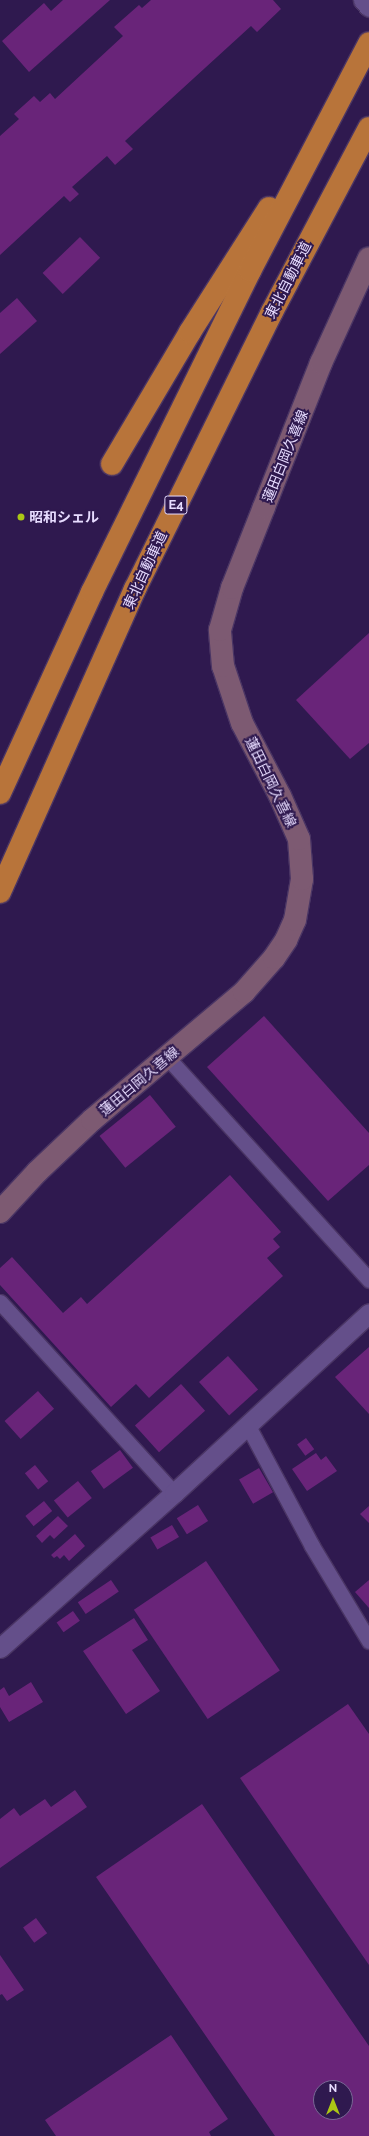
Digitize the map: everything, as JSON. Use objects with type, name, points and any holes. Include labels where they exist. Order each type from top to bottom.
[{"type":"highway","points":[[0,793],[92,592],[250,271],[369,43]]},
{"type":"highway","points":[[112,464],[190,332],[291,172],[329,121]]},
{"type":"highway","name":"東北自動車道","points":[[0,892],[135,589],[272,312],[369,128]]},
{"type":"main road","name":"蓮田白岡久喜線","points":[[0,1212],[59,1151],[167,1057],[224,1011],[269,964],[286,940],[300,899],[302,879],[299,839],[280,796],[242,723],[223,666],[220,630],[232,588],[321,363],[369,258]]},
{"type":"street","points":[[363,0],[369,7]]},
{"type":"street","points":[[167,1057],[369,1280]]},
{"type":"street","points":[[0,1302],[174,1493]]},
{"type":"street","points":[[0,1648],[248,1426],[369,1313]]},
{"type":"street","points":[[248,1426],[312,1546],[369,1640]]},
{"type":"building","points":[[63,0],[110,0],[29,72],[2,41],[44,3],[51,11]]},
{"type":"building","points":[[151,0],[273,0],[281,9],[257,32],[251,26],[125,141],[133,149],[115,165],[107,156],[72,187],[79,194],[70,202],[64,196],[0,255],[0,136],[19,119],[14,114],[34,96],[40,102],[50,93],[55,99],[123,36],[114,27],[139,5],[142,8]]},
{"type":"building","points":[[80,237],[100,258],[63,294],[43,273]]},
{"type":"building","points":[[17,298],[37,321],[0,354],[0,313]]},
{"type":"building","points":[[369,633],[369,743],[350,759],[296,700]]},
{"type":"building","points":[[264,1016],[369,1133],[369,1165],[328,1201],[207,1067]]},
{"type":"building","points":[[150,1095],[176,1127],[125,1168],[99,1136]]},
{"type":"building","points":[[230,1175],[281,1232],[273,1239],[280,1247],[267,1258],[283,1276],[149,1398],[136,1384],[111,1407],[0,1285],[0,1268],[12,1257],[63,1313],[81,1297],[87,1304]]},
{"type":"building","points":[[369,1347],[369,1414],[335,1377]]},
{"type":"building","points":[[228,1356],[258,1389],[229,1416],[199,1382]]},
{"type":"building","points":[[181,1384],[205,1411],[159,1452],[135,1425]]},
{"type":"building","points":[[38,1391],[54,1409],[21,1439],[5,1421]]},
{"type":"building","points":[[306,1438],[314,1449],[305,1456],[297,1444]]},
{"type":"building","points":[[120,1450],[133,1468],[104,1489],[91,1471]]},
{"type":"building","points":[[316,1453],[321,1460],[326,1456],[337,1471],[307,1491],[292,1469]]},
{"type":"building","points":[[35,1465],[48,1481],[38,1490],[25,1473]]},
{"type":"building","points":[[259,1468],[273,1492],[253,1504],[239,1480]]},
{"type":"building","points":[[78,1481],[92,1498],[68,1518],[54,1501]]},
{"type":"building","points":[[44,1501],[52,1511],[34,1526],[25,1516]]},
{"type":"building","points":[[198,1505],[208,1521],[187,1534],[177,1518]]},
{"type":"building","points":[[369,1506],[369,1523],[360,1514]]},
{"type":"building","points":[[58,1516],[68,1526],[54,1539],[50,1535],[42,1543],[36,1536]]},
{"type":"building","points":[[172,1525],[179,1537],[157,1550],[150,1538]]},
{"type":"building","points":[[75,1534],[85,1546],[69,1561],[64,1555],[60,1559],[57,1556],[54,1558],[51,1555]]},
{"type":"building","points":[[206,1561],[280,1670],[208,1719],[134,1610]]},
{"type":"building","points":[[111,1580],[119,1592],[86,1614],[78,1602]]},
{"type":"building","points":[[369,1580],[369,1608],[355,1592]]},
{"type":"building","points":[[73,1611],[80,1621],[63,1632],[57,1622]]},
{"type":"building","points":[[134,1618],[148,1640],[132,1650],[160,1691],[126,1714],[83,1651]]},
{"type":"building","points":[[31,1682],[43,1702],[9,1722],[0,1707],[0,1690],[4,1687],[9,1696]]},
{"type":"building","points":[[348,1704],[369,1734],[369,1965],[240,1778]]},
{"type":"building","points":[[75,1790],[87,1807],[0,1868],[0,1819],[14,1808],[20,1816],[45,1799],[51,1807]]},
{"type":"building","points":[[202,1804],[369,2046],[369,2136],[275,2136],[96,1877]]},
{"type":"building","points":[[36,1918],[47,1933],[34,1943],[23,1927]]},
{"type":"building","points":[[0,1955],[24,1990],[7,2001],[2,1994],[0,1995]]},
{"type":"building","points":[[171,2035],[228,2119],[209,2132],[211,2136],[56,2136],[45,2120]]},
{"type":"place","name":"昭和シェル","points":[[21,517]]}]
